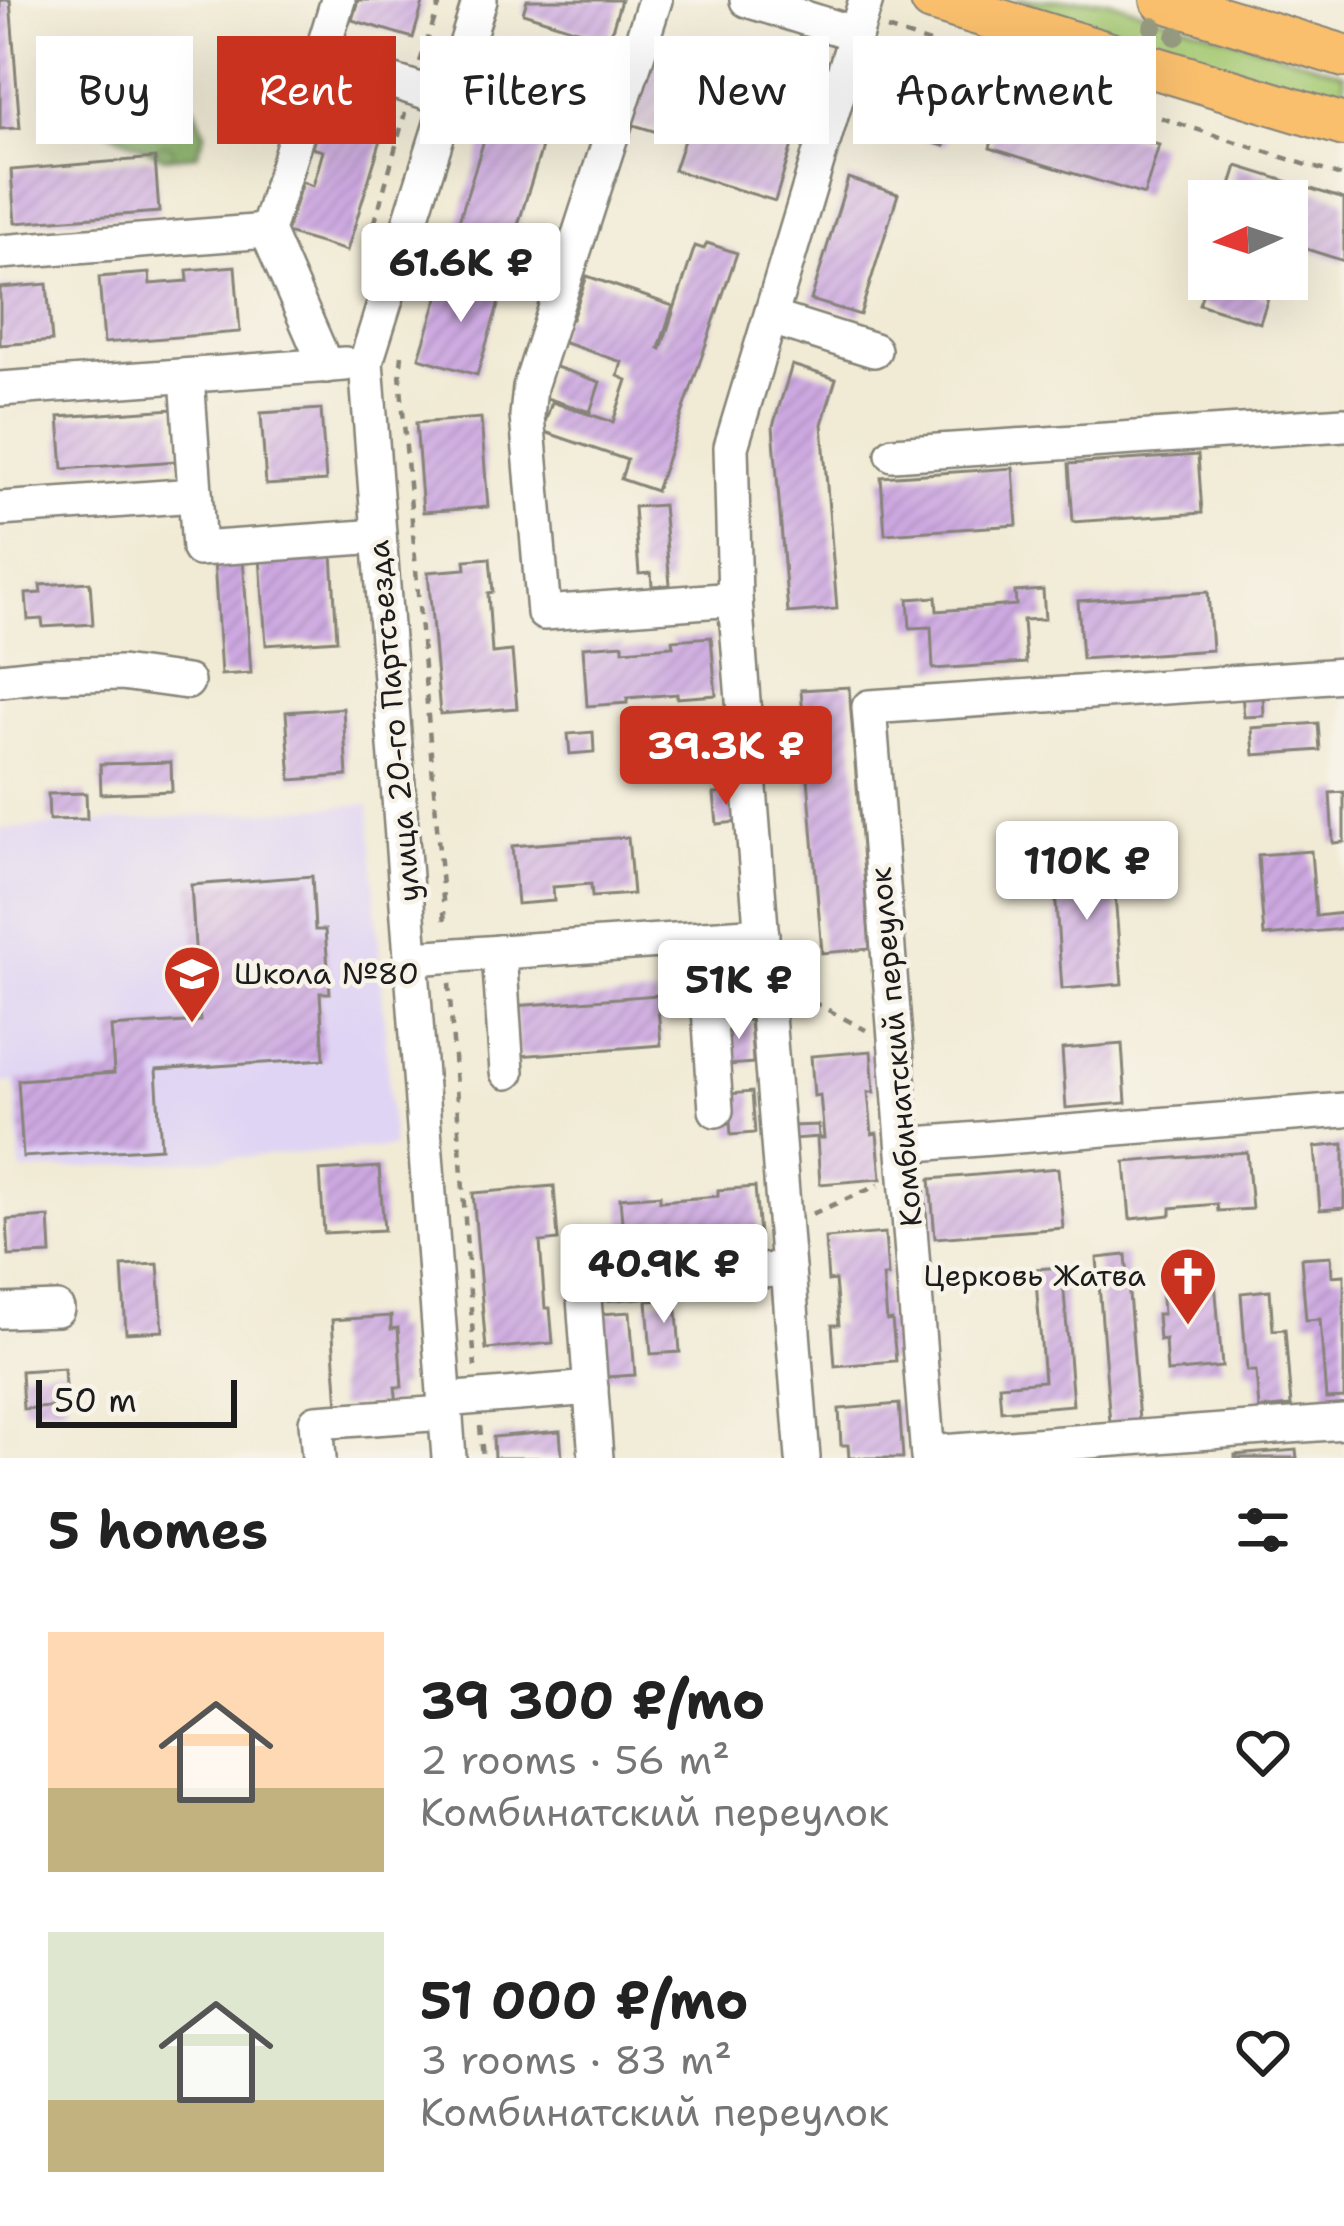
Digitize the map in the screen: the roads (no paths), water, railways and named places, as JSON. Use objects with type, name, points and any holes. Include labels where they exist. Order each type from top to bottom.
[{"type":"main road","points":[[932,0],[1344,125]]},
{"type":"main road","points":[[1162,0],[1344,56]]},
{"type":"street","points":[[327,36],[338,0]]},
{"type":"street","name":"улица 20-го Партсъезда","points":[[469,36],[480,0]]},
{"type":"street","points":[[655,0],[530,387],[527,416],[544,613],[735,599]]},
{"type":"street","points":[[747,0],[861,18],[731,447],[735,599],[803,1458]]},
{"type":"street","points":[[294,144],[267,231],[326,365]]},
{"type":"street","name":"улица 20-го Партсъезда","points":[[435,144],[366,362],[379,536],[430,957],[456,1403],[449,1458]]},
{"type":"street","points":[[0,252],[267,231]]},
{"type":"street","points":[[772,317],[874,350]]},
{"type":"street","points":[[0,389],[366,362]]},
{"type":"street","points":[[187,376],[199,549],[379,536]]},
{"type":"street","points":[[893,454],[1344,424]]},
{"type":"street","points":[[0,509],[195,495]]},
{"type":"street","points":[[0,680],[121,673],[187,682]]},
{"type":"street","name":"Комбинатский переулок","points":[[928,1455],[868,707],[1344,675]]},
{"type":"street","points":[[430,957],[762,934]]},
{"type":"street","points":[[704,938],[716,1110]]},
{"type":"street","points":[[499,952],[507,1072]]},
{"type":"street","points":[[905,1160],[1344,1110]]},
{"type":"street","points":[[596,1458],[583,1286],[788,1269]]},
{"type":"street","points":[[0,1311],[56,1309]]},
{"type":"street","points":[[319,1458],[316,1422],[591,1388]]},
{"type":"street","points":[[928,1455],[1344,1422]]},
{"type":"place","name":"Школа №80","points":[[192,1025]]},
{"type":"place","name":"Церковь Жатва","points":[[1188,1327]]}]
